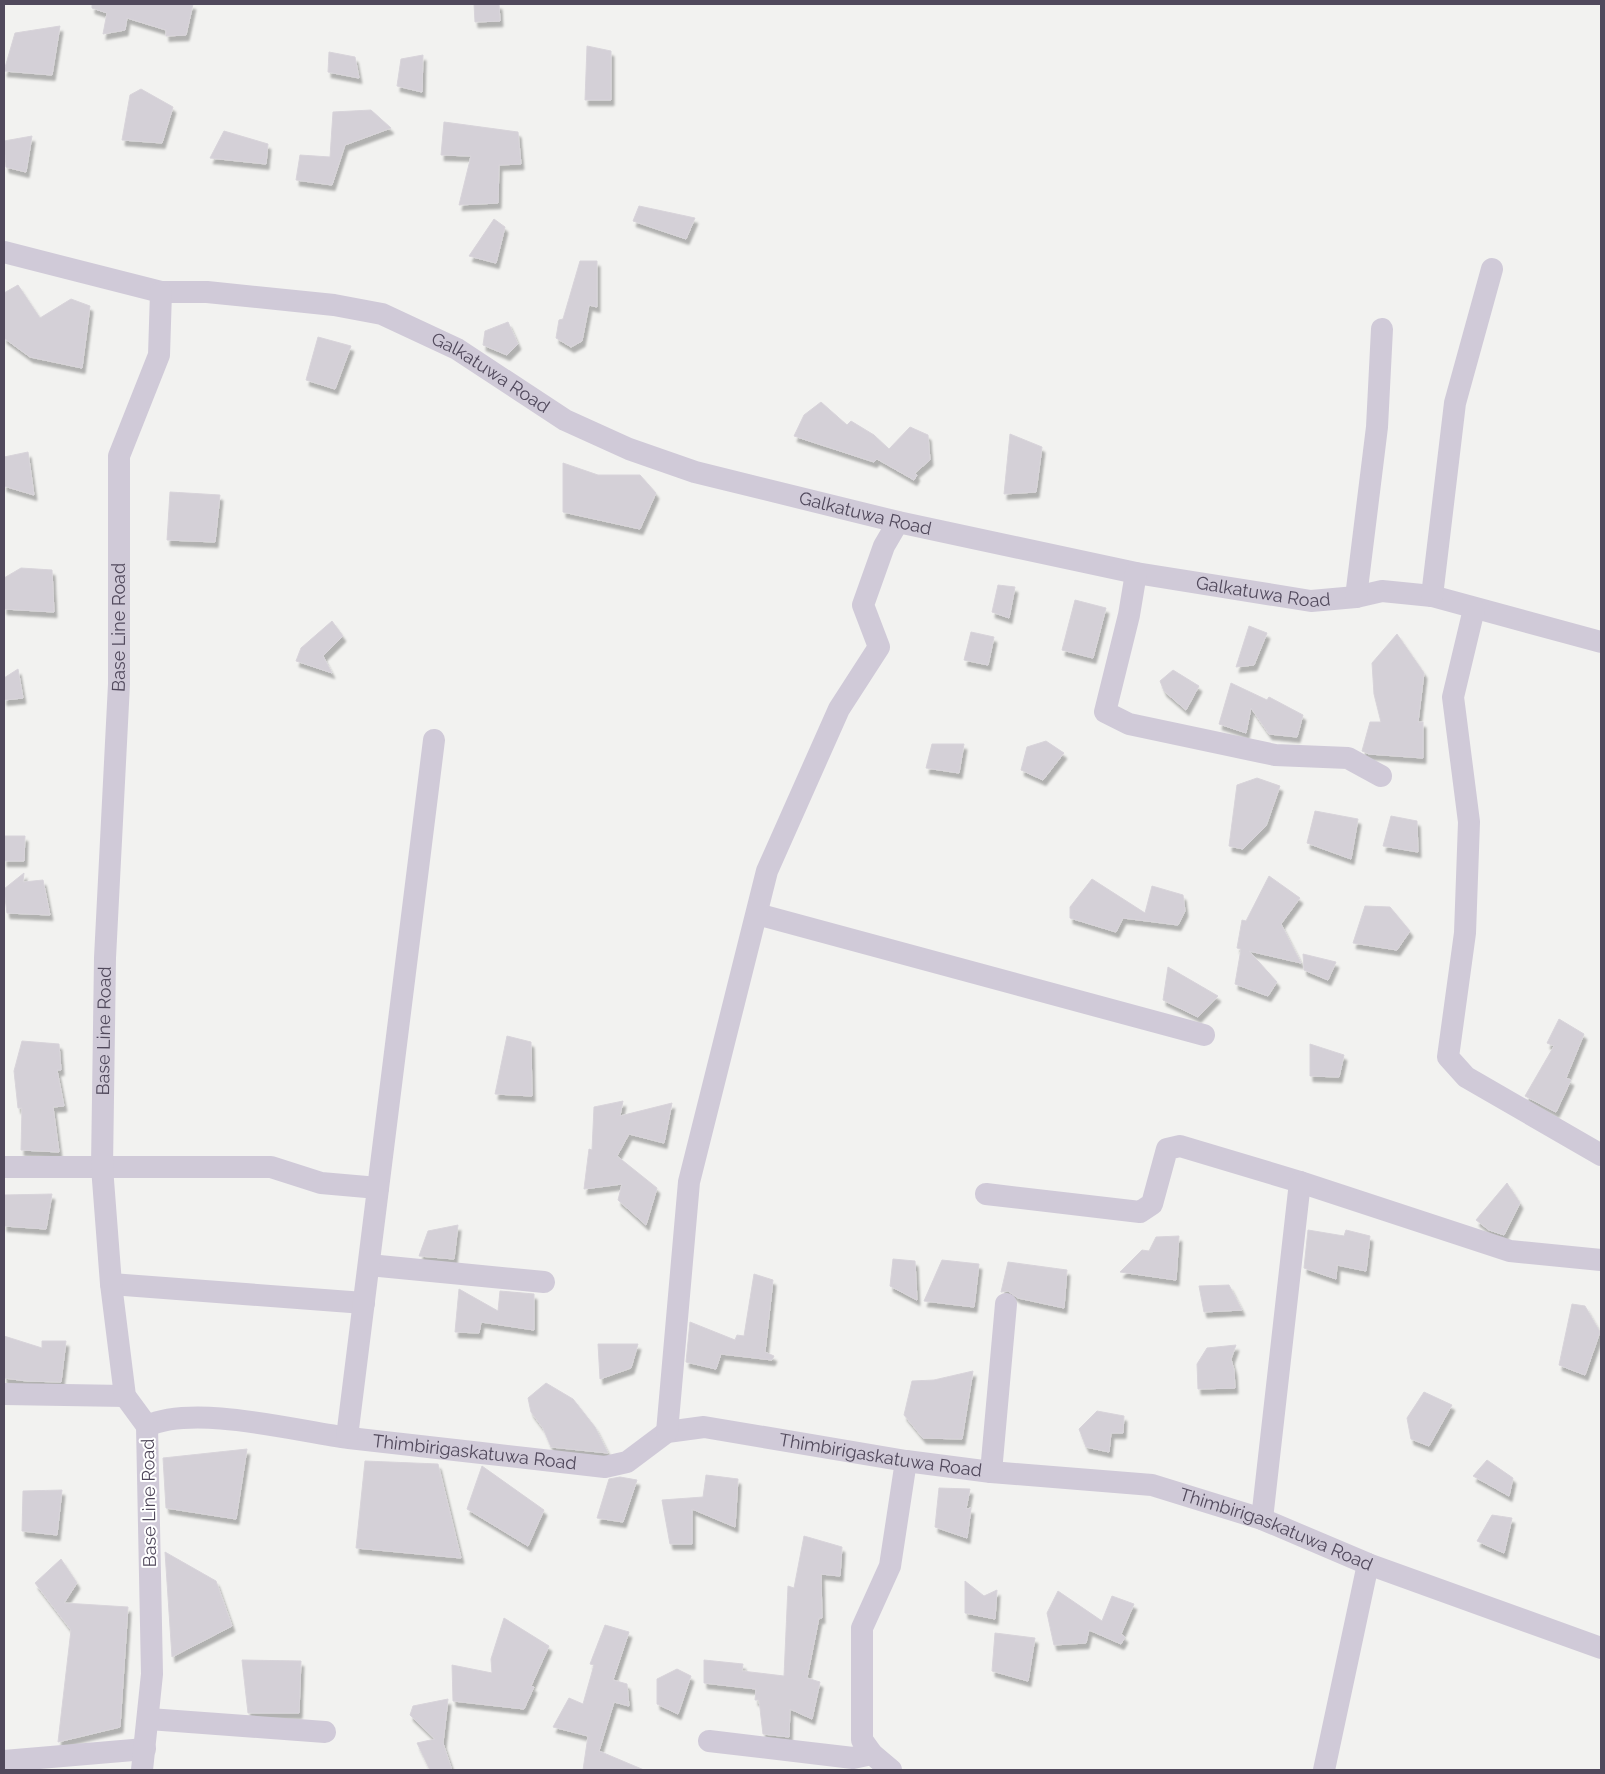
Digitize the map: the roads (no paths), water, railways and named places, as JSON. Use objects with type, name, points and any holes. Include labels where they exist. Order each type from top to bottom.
[{"type":"street","name":"Galkatuwa Road","points":[[4,252],[161,292],[207,292],[334,305],[382,314],[457,349],[565,420],[629,449],[695,472],[898,522],[1136,573],[1311,601],[1356,597],[1382,591],[1432,596],[1474,609],[1601,642]]},
{"type":"street","points":[[1432,596],[1455,403],[1492,269]]},
{"type":"street","name":"Base Line Road","points":[[144,1760],[152,1674],[147,1426],[125,1396],[111,1284],[102,1167],[105,958],[119,684],[120,456],[159,355],[161,292]]},
{"type":"street","points":[[1356,597],[1377,427],[1382,329]]},
{"type":"street","points":[[667,1432],[689,1182],[767,871],[838,709],[880,647],[863,605],[884,546],[898,522]]},
{"type":"street","points":[[1136,573],[1129,615],[1105,712],[1129,724],[1275,755],[1348,758],[1381,776]]},
{"type":"street","points":[[1474,609],[1453,698],[1469,822],[1465,933],[1448,1057],[1466,1077],[1601,1155]]},
{"type":"street","points":[[347,1437],[434,740]]},
{"type":"street","points":[[757,914],[1204,1035]]},
{"type":"street","points":[[986,1194],[1140,1212],[1152,1204],[1167,1149],[1180,1146],[1300,1182],[1510,1251],[1601,1261]]},
{"type":"street","points":[[4,1167],[271,1167],[321,1183],[378,1188]]},
{"type":"street","points":[[1262,1519],[1300,1182]]},
{"type":"street","points":[[1563,1256],[1559,1266],[1601,1272]]},
{"type":"street","points":[[369,1265],[544,1282]]},
{"type":"street","points":[[111,1284],[364,1304]]},
{"type":"street","points":[[991,1472],[1006,1304]]},
{"type":"street","points":[[4,1394],[125,1396]]},
{"type":"street","name":"Thimbirigaskatuwa Road","points":[[147,1426],[161,1420],[214,1418],[347,1437],[605,1467],[627,1462],[667,1432],[704,1427],[906,1461],[991,1472],[1152,1485],[1262,1519],[1368,1564],[1601,1648]]},
{"type":"street","points":[[891,1770],[872,1754],[862,1740],[862,1628],[890,1566],[906,1461]]},
{"type":"street","points":[[1324,1770],[1368,1564]]},
{"type":"street","points":[[149,1720],[325,1732]]},
{"type":"street","points":[[709,1740],[853,1758],[872,1754]]},
{"type":"street","points":[[4,1761],[73,1763],[144,1760]]}]
